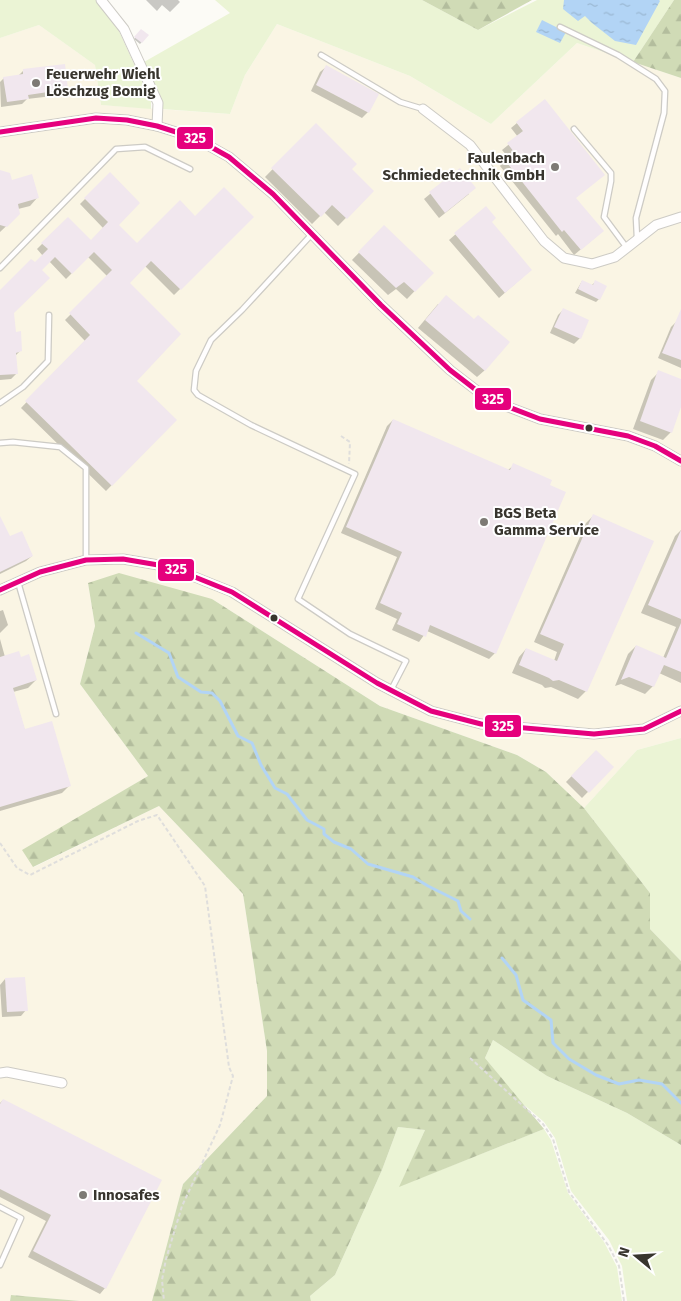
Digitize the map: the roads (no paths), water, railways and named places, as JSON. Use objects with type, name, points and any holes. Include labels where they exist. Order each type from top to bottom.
[{"type":"street","points":[[101,0],[124,30],[158,103],[157,126]]},
{"type":"street","points":[[423,109],[470,145],[544,241],[564,258],[592,264],[615,257],[656,225],[681,217]]},
{"type":"street","points":[[0,132],[96,118],[127,120],[157,126],[195,138],[229,157],[273,194],[381,305],[450,370],[476,390],[506,406],[540,419],[628,436],[654,446],[681,460]]},
{"type":"street","points":[[0,590],[40,572],[86,560],[123,559],[170,566],[232,592],[378,683],[431,711],[480,724],[594,734],[644,729],[681,711]]},
{"type":"street","points":[[0,1073],[7,1072],[62,1083]]},
{"type":"lane","points":[[560,27],[618,55],[656,79],[665,91],[664,113],[636,218],[637,240]]},
{"type":"lane","points":[[321,55],[400,102],[423,109]]},
{"type":"lane","points":[[574,129],[611,173],[604,216],[626,248]]},
{"type":"lane","points":[[0,268],[116,149],[144,147],[190,169]]},
{"type":"lane","points":[[312,234],[242,310],[211,340],[196,371],[193,382],[194,390],[198,395],[251,425],[355,474],[298,599],[350,634],[406,661],[391,690]]},
{"type":"lane","points":[[0,403],[23,387],[48,361],[48,315]]},
{"type":"lane","points":[[0,443],[60,447],[86,468],[86,560]]},
{"type":"lane","points":[[18,582],[56,714]]},
{"type":"lane","points":[[0,1207],[21,1218],[0,1265]]},
{"type":"water","points":[[564,0],[660,1],[636,45],[615,41],[585,16],[578,21],[563,9]]},
{"type":"water","points":[[542,20],[566,32],[560,43],[536,32]]},
{"type":"waterway","points":[[136,633],[169,653],[178,677],[201,692],[212,693],[220,701],[238,736],[252,743],[261,765],[275,788],[287,794],[307,820],[324,829],[324,834],[334,842],[351,849],[368,864],[413,877],[458,901],[461,911],[470,919]]},
{"type":"waterway","points":[[502,958],[516,975],[523,1000],[551,1020],[553,1043],[569,1059],[596,1075],[619,1084],[639,1080],[662,1084],[681,1103]]},
{"type":"place","name":"Feuerwehr Wiehl Löschzug Bomig","points":[[36,83]]},
{"type":"place","name":"Faulenbach Schmiedetechnik GmbH","points":[[555,167]]},
{"type":"place","name":"BGS Beta Gamma Service","points":[[484,522]]},
{"type":"place","name":"Innosafes","points":[[83,1195]]}]
